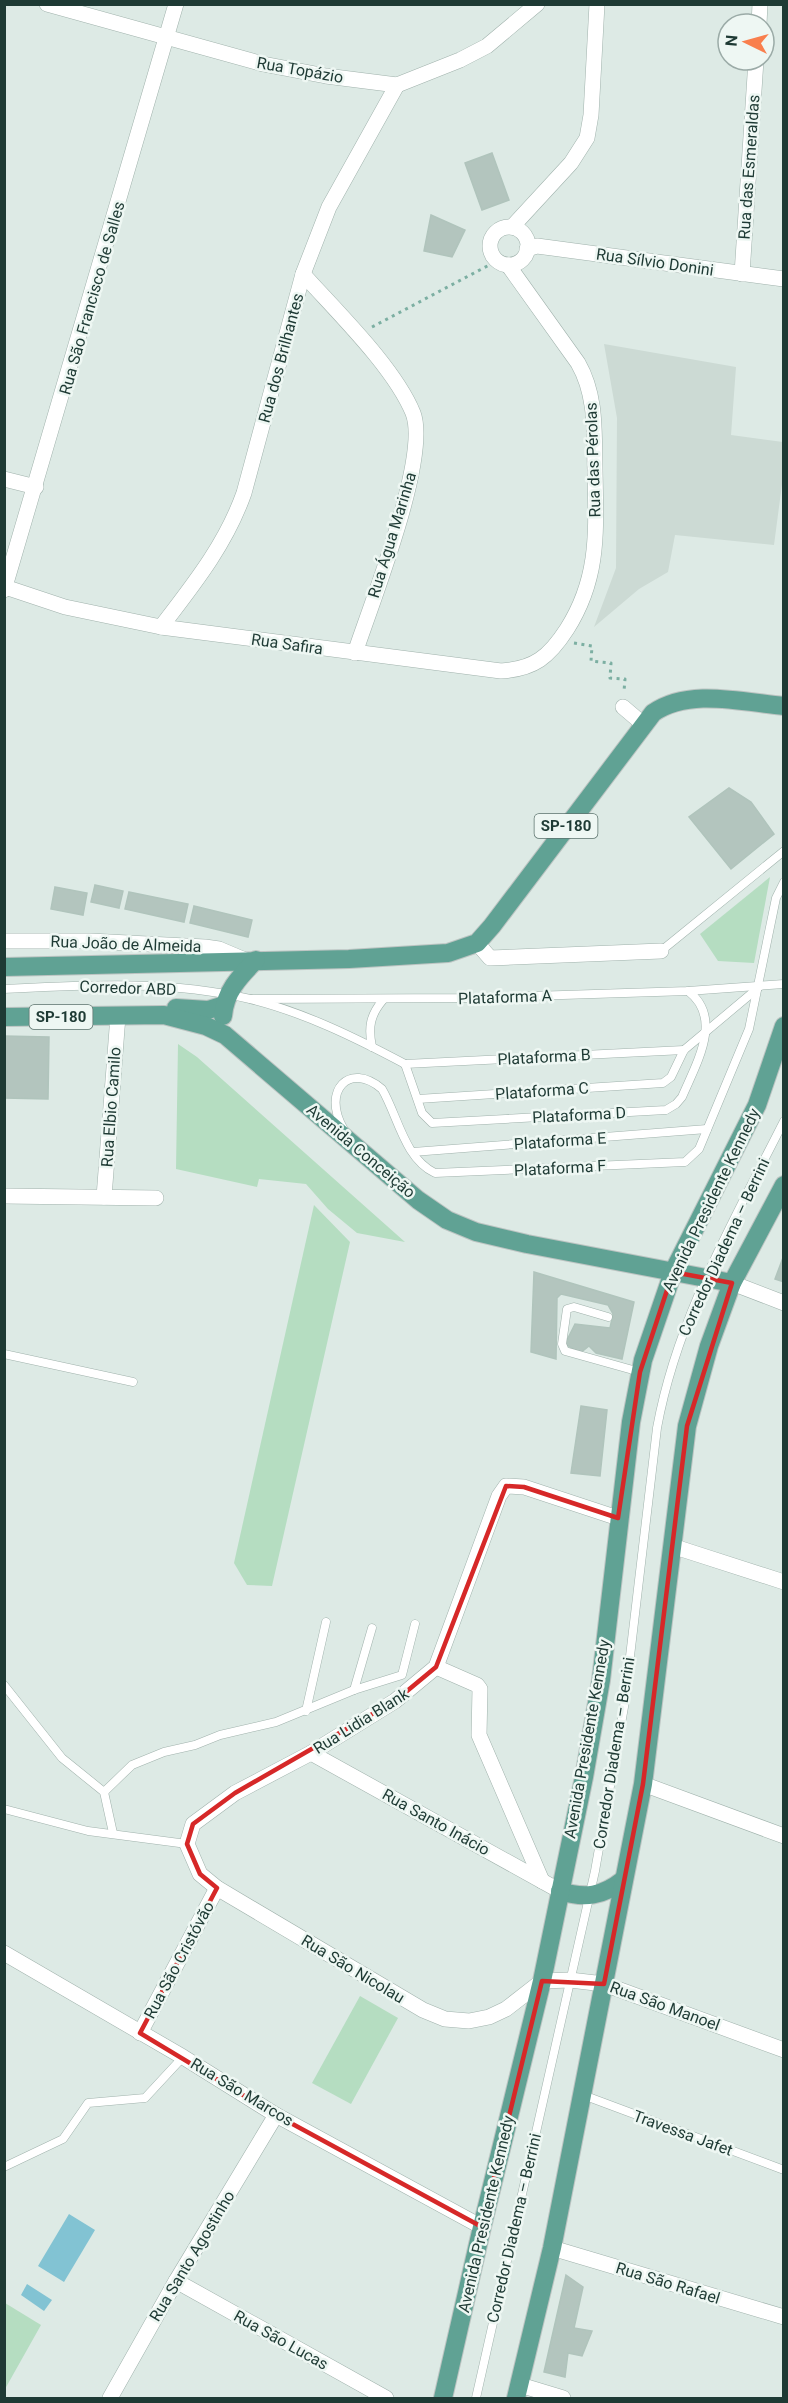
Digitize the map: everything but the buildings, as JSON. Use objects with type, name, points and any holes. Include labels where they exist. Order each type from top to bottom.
[{"type":"main road","name":"SP-180","points":[[477,943],[643,724],[665,705],[687,698],[783,706]]},
{"type":"main road","points":[[4,967],[349,959],[448,953],[477,943]]},
{"type":"main road","points":[[225,1035],[226,1000],[234,983],[250,960]]},
{"type":"main road","points":[[118,1016],[137,1004],[208,1010],[226,1000]]},
{"type":"main road","name":"Avenida Conceição","points":[[4,1017],[164,1015],[206,1026],[225,1035],[418,1200],[447,1220],[476,1232],[732,1284]]},
{"type":"main road","name":"Avenida Presidente Kennedy","points":[[443,2398],[542,1981],[560,1891],[600,1680],[618,1518],[640,1372],[673,1272],[757,1105],[783,1026]]},
{"type":"main road","points":[[518,2392],[552,2248],[643,1784],[687,1426],[709,1346],[732,1284],[783,1185]]},
{"type":"main road","points":[[560,1891],[588,1896],[605,1892],[623,1880]]},
{"type":"street","name":"Rua Topázio","points":[[47,4],[166,39],[273,66],[326,76],[397,85],[460,60],[487,46],[537,4]]},
{"type":"street","name":"Rua São Francisco de Salles","points":[[5,589],[176,4]]},
{"type":"street","points":[[512,227],[526,238],[527,249],[519,262],[503,262],[491,250],[492,238],[500,229],[512,227],[571,163],[587,138],[591,115],[597,4]]},
{"type":"street","name":"Rua das Esmeraldas","points":[[742,274],[755,72]]},
{"type":"street","name":"Rua dos Brilhantes","points":[[161,627],[202,573],[233,525],[244,493],[303,274],[329,207],[397,85]]},
{"type":"street","name":"Rua Sílvio Donini","points":[[527,249],[537,246],[783,279]]},
{"type":"street","name":"Rua das Pérolas","points":[[503,262],[578,363],[591,392],[596,503],[593,565],[582,605],[562,637]]},
{"type":"street","name":"Rua Água Marinha","points":[[303,274],[357,335],[405,397],[414,414],[417,432],[409,487],[355,653]]},
{"type":"street","points":[[4,479],[36,488]]},
{"type":"street","name":"Rua Safira","points":[[5,589],[65,607],[161,627],[501,671],[522,670],[533,666],[562,637]]},
{"type":"street","points":[[623,707],[643,724]]},
{"type":"street","name":"Rua João de Almeida","points":[[4,941],[149,943],[219,949],[250,960]]},
{"type":"street","points":[[477,943],[490,958],[661,951]]},
{"type":"street","name":"Rua Elbio Camilo","points":[[104,1197],[118,1016]]},
{"type":"street","points":[[4,1196],[156,1198]]},
{"type":"street","points":[[732,1284],[783,1303]]},
{"type":"street","name":"Rua Lidia Blank","points":[[187,1844],[193,1824],[235,1793],[311,1753],[395,1701],[419,1684],[436,1667],[499,1496],[506,1486],[524,1487],[618,1518]]},
{"type":"street","points":[[672,1546],[783,1582]]},
{"type":"street","points":[[436,1667],[477,1685],[480,1689],[479,1735],[542,1881]]},
{"type":"street","name":"Rua Santo Inácio","points":[[311,1753],[560,1891]]},
{"type":"street","points":[[643,1784],[783,1836]]},
{"type":"street","name":"Rua São Nicolau","points":[[187,1844],[200,1874],[217,1888],[423,2010],[445,2019],[469,2020],[489,2017],[506,2009],[542,1981]]},
{"type":"street","name":"Rua São Cristóvão","points":[[140,2032],[217,1888]]},
{"type":"street","name":"Rua São Marcos","points":[[4,1953],[183,2057],[276,2115],[482,2227]]},
{"type":"street","name":"Rua São Manoel","points":[[542,1981],[570,1980],[604,1984],[783,2050]]},
{"type":"street","name":"Rua Santo Agostinho","points":[[110,2398],[176,2281],[276,2115]]},
{"type":"street","name":"Rua São Rafael","points":[[552,2248],[783,2317]]},
{"type":"street","name":"Rua São Lucas","points":[[176,2281],[386,2398]]},
{"type":"street","points":[[518,2392],[563,2398]]},
{"type":"lane","points":[[661,951],[783,851]]},
{"type":"lane","points":[[707,1129],[749,1029],[776,898],[783,882]]},
{"type":"lane","points":[[684,1050],[759,987],[783,984]]},
{"type":"lane","name":"Corredor ABD","points":[[4,989],[143,985],[226,1000],[251,999]]},
{"type":"lane","name":"Plataforma A","points":[[251,999],[383,1000],[759,987]]},
{"type":"lane","points":[[688,991],[703,1006],[707,1033]]},
{"type":"lane","points":[[251,999],[288,1011],[372,1047],[405,1064],[418,1099]]},
{"type":"lane","points":[[372,1047],[370,1034],[372,1016],[383,1000]]},
{"type":"lane","name":"Plataforma D","points":[[418,1099],[422,1113],[432,1123],[666,1110],[682,1097],[707,1033]]},
{"type":"lane","name":"Plataforma B","points":[[405,1064],[684,1050]]},
{"type":"lane","name":"Plataforma C","points":[[418,1099],[663,1083],[671,1077],[684,1050]]},
{"type":"lane","points":[[351,1143],[336,1116],[335,1094],[339,1085],[348,1080],[359,1079],[375,1083],[381,1089],[413,1152]]},
{"type":"lane","name":"Corredor Diadema – Berrini","points":[[476,2398],[588,1896],[624,1707],[657,1428],[664,1390],[683,1333],[706,1277],[783,1121]]},
{"type":"lane","name":"Plataforma E","points":[[413,1152],[707,1129]]},
{"type":"lane","name":"Plataforma F","points":[[413,1152],[429,1170],[435,1173],[685,1162],[696,1155],[707,1129]]},
{"type":"lane","points":[[608,1317],[574,1307],[567,1309],[562,1344],[565,1351],[640,1372]]},
{"type":"lane","points":[[4,1353],[133,1382]]},
{"type":"lane","points":[[306,1711],[326,1622]]},
{"type":"lane","points":[[104,1792],[132,1765],[220,1734],[276,1722],[354,1690],[402,1676],[415,1623]]},
{"type":"lane","points":[[354,1690],[372,1628]]},
{"type":"lane","points":[[4,1685],[62,1758],[104,1792],[113,1833]]},
{"type":"lane","points":[[4,1809],[88,1831],[187,1844]]},
{"type":"lane","points":[[4,2167],[63,2139],[88,2103],[145,2098],[183,2057]]},
{"type":"lane","name":"Travessa Jafet","points":[[583,2095],[783,2170]]},
{"type":"path","points":[[357,335],[503,262]]},
{"type":"path","points":[[562,637],[578,645],[592,646],[591,661],[611,663],[610,678],[625,679],[623,707]]},
{"type":"highlighted area","points":[[673,1272],[732,1283],[687,1426],[643,1784],[604,1984],[542,1981],[482,2227],[276,2115],[140,2033],[217,1888],[200,1874],[187,1844],[193,1824],[235,1793],[395,1701],[436,1667],[506,1486],[524,1487],[618,1518],[640,1372]]},
{"type":"shaded area","points":[[604,344],[736,367],[731,435],[783,442],[784,469],[774,545],[675,535],[668,572],[639,589],[594,627],[616,568],[617,418]]},
{"type":"green space","points":[[770,877],[754,963],[718,961],[700,934]]},
{"type":"green space","points":[[178,1044],[197,1057],[405,1242],[357,1233],[328,1209],[306,1184],[259,1179],[257,1187],[176,1169]]},
{"type":"green space","points":[[314,1205],[350,1242],[272,1586],[247,1585],[234,1563]]},
{"type":"green space","points":[[360,1996],[398,2018],[351,2104],[312,2083]]},
{"type":"green space","points":[[5,2303],[41,2325],[5,2389]]},
{"type":"water","points":[[69,2214],[95,2230],[64,2282],[38,2266]]},
{"type":"water","points":[[27,2284],[52,2300],[44,2311],[21,2295]]}]
